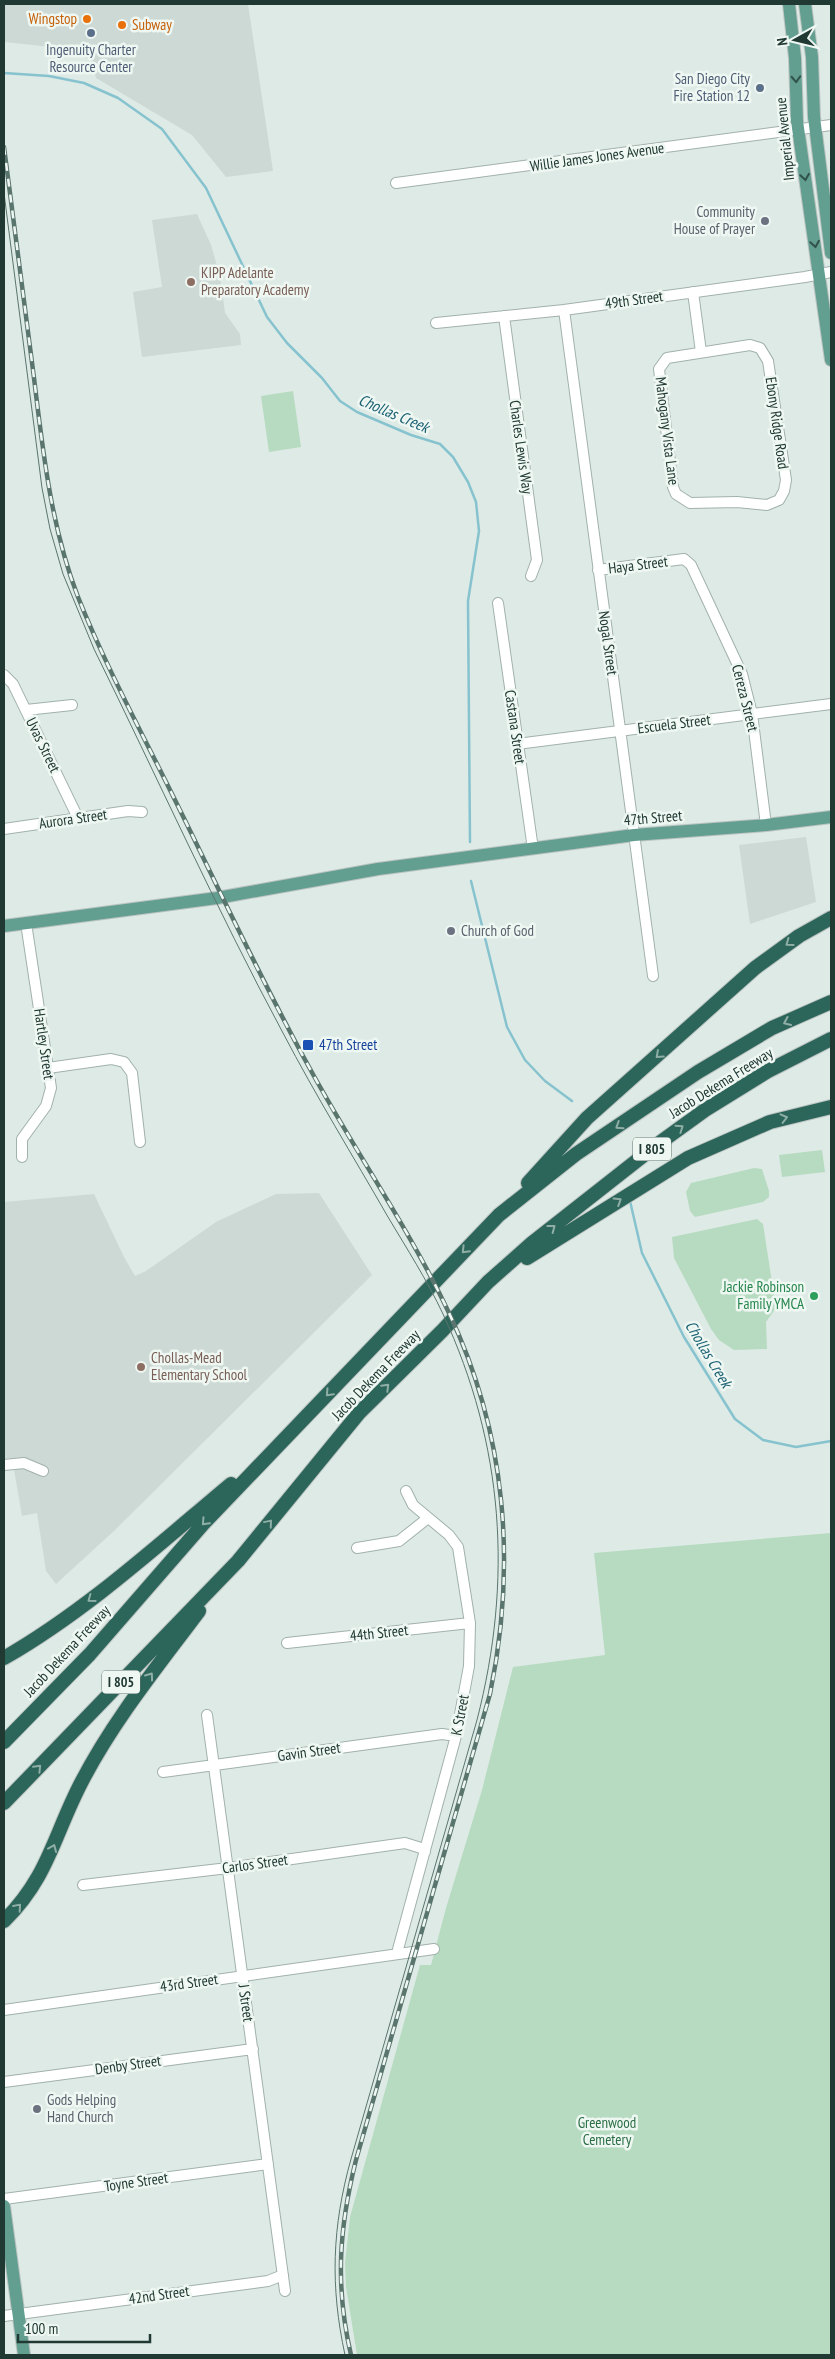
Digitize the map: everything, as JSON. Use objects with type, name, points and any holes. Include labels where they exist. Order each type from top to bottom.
[{"type":"highway","points":[[499,1214],[588,1118],[748,974],[799,936],[831,918]]},
{"type":"highway","name":"Jacob Dekema Freeway","points":[[4,1742],[90,1654],[204,1523],[499,1214],[576,1154],[698,1072],[772,1028],[831,1002]]},
{"type":"highway","name":"Jacob Dekema Freeway","points":[[4,1803],[238,1561],[359,1413],[442,1331],[488,1282],[532,1243],[658,1144],[706,1110],[768,1071],[831,1039]]},
{"type":"highway","points":[[488,1282],[688,1158],[770,1122],[831,1107]]},
{"type":"highway","points":[[4,1658],[32,1642],[108,1586],[288,1436]]},
{"type":"highway","points":[[4,1922],[20,1905],[45,1868],[80,1784],[114,1725],[238,1561]]},
{"type":"highway","points":[[4,1730],[90,1654]]},
{"type":"main road","name":"Imperial Avenue","points":[[789,4],[795,58],[798,130],[825,273],[831,360]]},
{"type":"main road","name":"Imperial Avenue","points":[[805,4],[812,57],[815,127],[831,252]]},
{"type":"main road","name":"47th Street","points":[[4,926],[217,898],[378,870],[634,835],[766,825],[831,817]]},
{"type":"main road","points":[[4,2206],[24,2355]]},
{"type":"street","name":"Willie James Jones Avenue","points":[[396,183],[831,125]]},
{"type":"street","name":"49th Street","points":[[436,323],[564,310],[825,273]]},
{"type":"street","points":[[693,292],[701,352]]},
{"type":"street","name":"Nogal Street","points":[[564,310],[653,976]]},
{"type":"street","name":"Charles Lewis Way","points":[[504,316],[537,560],[531,576]]},
{"type":"street","name":"Ebony Ridge Road","points":[[681,499],[690,503],[737,502],[767,505],[779,500],[784,491],[786,480],[766,354],[760,348],[750,345],[701,352]]},
{"type":"street","name":"Mahogany Vista Lane","points":[[681,499],[673,487],[658,376],[667,358],[701,352]]},
{"type":"street","name":"Cereza Street","points":[[678,560],[684,559],[692,565],[742,674],[752,714],[766,825]]},
{"type":"street","name":"Haya Street","points":[[598,570],[678,560]]},
{"type":"street","name":"Castana Street","points":[[498,604],[533,850]]},
{"type":"street","name":"Uvas Street","points":[[4,675],[13,684],[78,818]]},
{"type":"street","name":"Escuela Street","points":[[517,744],[831,704]]},
{"type":"street","points":[[26,710],[72,705]]},
{"type":"street","name":"Aurora Street","points":[[4,828],[128,811],[142,812]]},
{"type":"street","name":"Hartley Street","points":[[22,1157],[22,1138],[46,1106],[50,1088],[26,924]]},
{"type":"street","points":[[48,1068],[111,1059],[124,1062],[132,1073],[140,1142]]},
{"type":"street","points":[[4,1466],[24,1463],[43,1472]]},
{"type":"street","name":"K Street","points":[[397,1953],[456,1736],[470,1666],[470,1623],[458,1548],[449,1535],[413,1505],[406,1491]]},
{"type":"street","points":[[357,1548],[399,1541],[428,1518]]},
{"type":"street","name":"44th Street","points":[[287,1643],[470,1623]]},
{"type":"street","name":"J Street","points":[[207,1714],[286,2291]]},
{"type":"street","name":"Gavin Street","points":[[163,1772],[442,1734],[456,1736]]},
{"type":"street","name":"Carlos Street","points":[[83,1885],[228,1868],[405,1843],[420,1848],[425,1852]]},
{"type":"street","name":"43rd Street","points":[[4,2010],[434,1949]]},
{"type":"street","name":"Denby Street","points":[[4,2082],[252,2049]]},
{"type":"street","name":"Toyne Street","points":[[4,2199],[268,2164]]},
{"type":"street","name":"42nd Street","points":[[4,2316],[268,2281],[283,2275]]},
{"type":"shaded area","points":[[4,4],[248,4],[273,171],[226,177],[192,135],[96,78],[92,60],[61,48],[4,42]]},
{"type":"shaded area","name":"KIPP Adelante Preparatory Academy","points":[[197,214],[211,245],[220,276],[225,313],[240,334],[241,345],[142,357],[133,292],[162,287],[152,220]]},
{"type":"shaded area","points":[[806,837],[816,902],[750,924],[739,845]]},
{"type":"shaded area","name":"Chollas-Mead Elementary School","points":[[319,1193],[372,1275],[115,1530],[56,1584],[46,1571],[37,1513],[22,1516],[12,1458],[4,1459],[4,1202],[94,1194],[135,1276],[146,1271],[216,1222],[276,1194]]},
{"type":"green space","points":[[293,391],[301,447],[269,452],[261,396]]},
{"type":"green space","points":[[822,1150],[825,1172],[782,1177],[779,1155]]},
{"type":"green space","points":[[754,1168],[762,1169],[769,1191],[769,1197],[763,1202],[695,1217],[690,1211],[686,1192],[691,1183]]},
{"type":"green space","points":[[757,1219],[763,1224],[776,1308],[766,1322],[767,1349],[734,1350],[719,1340],[711,1329],[674,1258],[672,1237]]},
{"type":"green space","name":"Greenwood Cemetery","points":[[831,1533],[831,2355],[357,2355],[346,2287],[345,2263],[350,2217],[420,1965],[431,1965],[446,1908],[482,1790],[513,1667],[605,1655],[594,1553]]},
{"type":"waterway","name":"Chollas Creek","points":[[4,73],[49,76],[84,83],[118,98],[162,129],[206,188],[267,317],[287,343],[322,378],[340,401],[357,412],[411,435],[440,444],[453,457],[468,482],[476,502],[479,531],[468,601],[470,842]]},
{"type":"waterway","points":[[471,881],[507,1027],[525,1060],[545,1081],[572,1101]]},
{"type":"waterway","name":"Chollas Creek","points":[[630,1201],[642,1253],[684,1337],[735,1419],[763,1440],[796,1447],[831,1441]]},
{"type":"tram line","points":[[4,193],[42,488],[50,529],[63,574],[94,649],[258,986],[308,1080],[424,1277],[443,1314],[463,1363],[479,1413],[490,1463],[496,1514],[498,1565],[495,1616],[488,1668],[477,1720],[345,2184],[340,2209],[335,2257],[337,2305],[345,2355]]},
{"type":"railway","points":[[4,147],[49,489],[61,544],[78,597],[112,674],[291,1034],[326,1098],[417,1250],[449,1313],[468,1358],[483,1405],[494,1452],[501,1500],[504,1548],[503,1596],[498,1645],[490,1694],[350,2185],[343,2233],[341,2281],[346,2330],[351,2355]]},
{"type":"place","name":"Wingstop","points":[[87,19]]},
{"type":"place","name":"Subway","points":[[122,25]]},
{"type":"place","name":"Ingenuity Charter Resource Center","points":[[91,33]]},
{"type":"place","name":"San Diego City Fire Station 12","points":[[760,88]]},
{"type":"place","name":"Community House of Prayer","points":[[765,221]]},
{"type":"place","name":"KIPP Adelante Preparatory Academy","points":[[191,282]]},
{"type":"place","name":"Church of God","points":[[451,931]]},
{"type":"place","name":"47th Street","points":[[308,1045]]},
{"type":"place","name":"Jackie Robinson Family YMCA","points":[[814,1296]]},
{"type":"place","name":"Chollas-Mead Elementary School","points":[[141,1367]]},
{"type":"place","name":"Gods Helping Hand Church","points":[[37,2109]]}]
